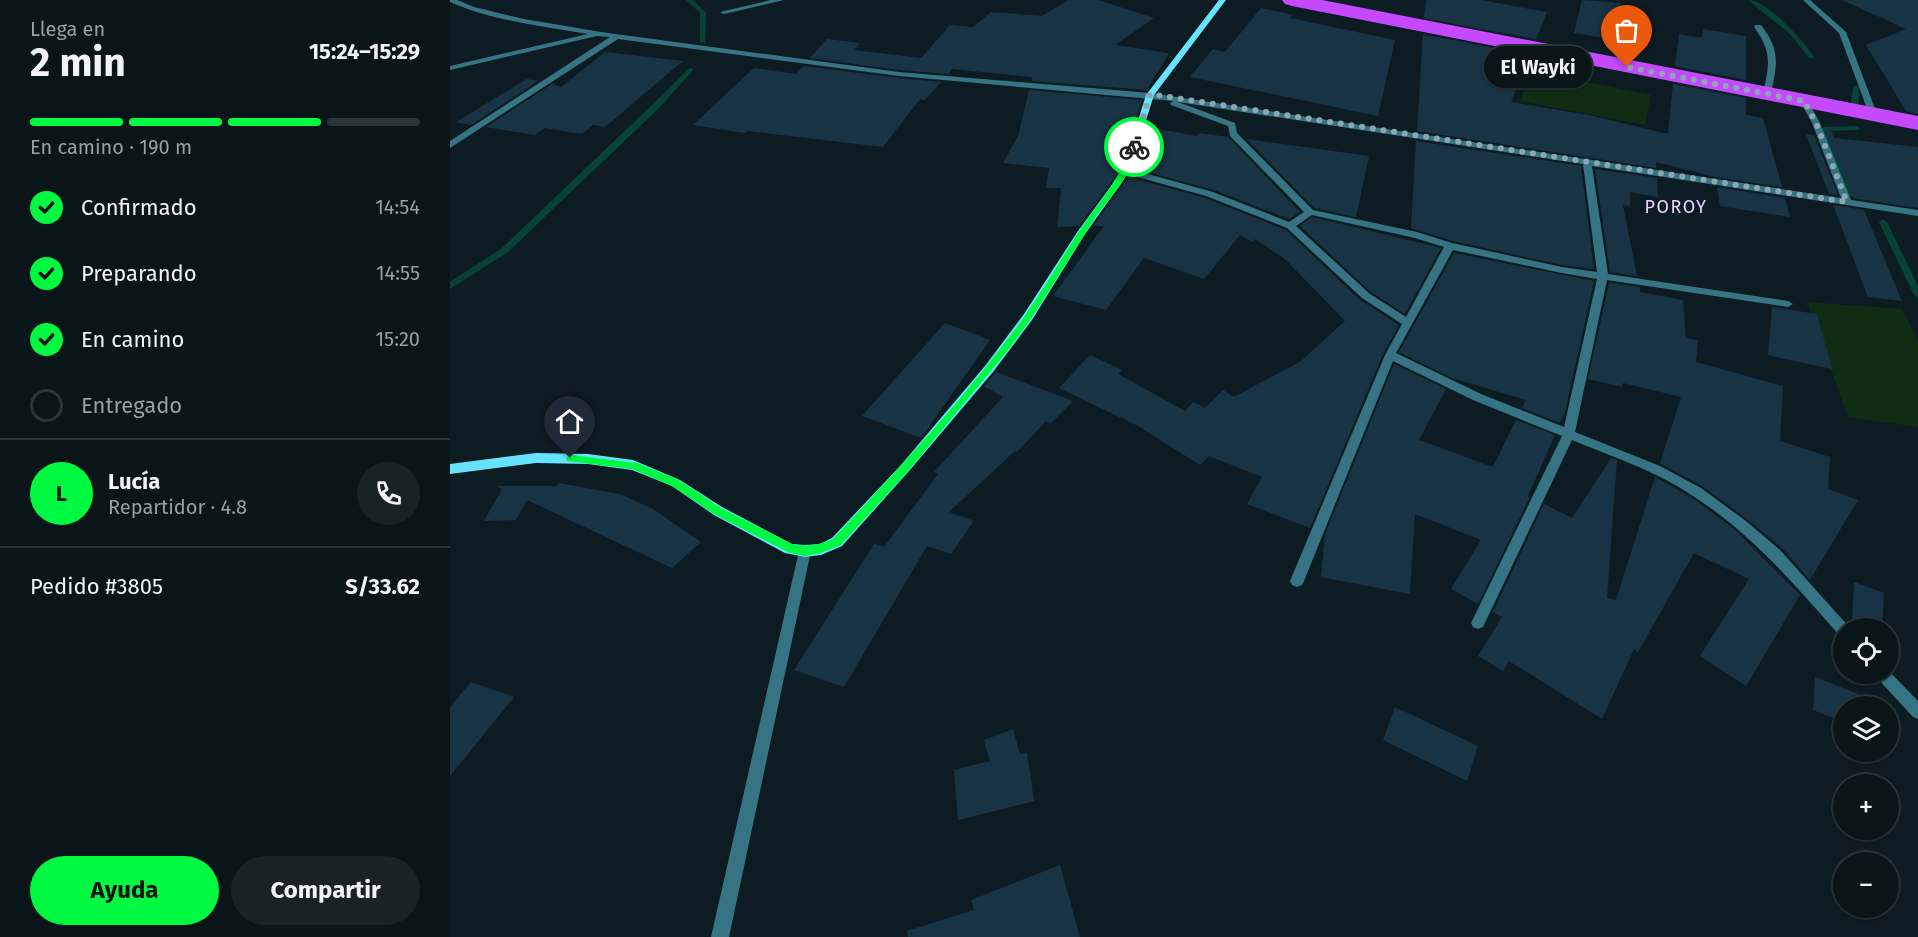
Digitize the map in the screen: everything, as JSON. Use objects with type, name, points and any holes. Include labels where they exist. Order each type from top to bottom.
[{"type":"highway","points":[[1292,0],[1918,123]]},
{"type":"street","points":[[451,0],[472,9],[524,21],[601,34],[899,74],[1150,94],[1918,213]]},
{"type":"street","points":[[724,12],[781,0]]},
{"type":"street","points":[[450,469],[536,458],[588,459],[633,465],[676,483],[718,511],[790,549],[805,551],[821,549],[837,542],[966,396],[1028,317],[1082,233],[1126,171],[1150,94],[1223,0]]},
{"type":"street","points":[[1806,0],[1842,32],[1873,114]]},
{"type":"street","points":[[1758,27],[1773,48],[1767,94]]},
{"type":"street","points":[[450,68],[601,34]]},
{"type":"street","points":[[450,146],[617,36]]},
{"type":"street","points":[[1150,94],[1232,125],[1233,134],[1310,212],[1417,235],[1450,246],[1603,276],[1788,304]]},
{"type":"street","points":[[1804,101],[1816,123],[1847,202]]},
{"type":"street","points":[[1478,623],[1569,433],[1603,276],[1587,163]]},
{"type":"street","points":[[1126,171],[1185,185],[1239,203],[1290,226],[1366,296],[1408,323]]},
{"type":"street","points":[[1290,226],[1310,212]]},
{"type":"street","points":[[1297,581],[1390,355],[1450,246]]},
{"type":"street","points":[[1390,355],[1478,397],[1656,469],[1697,492],[1742,525],[1775,554],[1833,619]]},
{"type":"street","points":[[720,937],[805,551]]},
{"type":"street","points":[[1892,684],[1918,712]]},
{"type":"green space","points":[[1531,71],[1651,95],[1645,125],[1520,101]]},
{"type":"green space","points":[[1807,302],[1902,309],[1918,341],[1918,427],[1848,417]]},
{"type":"building","points":[[1069,0],[1098,0],[1154,18],[1115,45],[1169,53],[1147,90],[1032,81],[1032,77],[952,69],[948,74],[899,70],[810,58],[827,39],[860,43],[854,50],[921,58],[950,25],[973,27],[991,12],[1042,16]]},
{"type":"building","points":[[1426,0],[1480,0],[1547,12],[1536,39],[1424,18]]},
{"type":"building","points":[[1582,0],[1621,3],[1613,39],[1574,33]]},
{"type":"building","points":[[1842,0],[1918,0],[1918,114],[1906,111],[1866,45],[1906,29]]},
{"type":"building","points":[[1261,8],[1293,15],[1290,18],[1395,40],[1378,116],[1190,77],[1213,49],[1225,52]]},
{"type":"building","points":[[1703,29],[1746,36],[1746,80],[1675,66],[1679,34],[1702,38]]},
{"type":"building","points":[[1423,34],[1530,55],[1511,102],[1589,115],[1663,133],[1668,133],[1673,84],[1746,98],[1746,115],[1763,118],[1782,187],[1715,177],[1656,162],[1656,168],[1417,131]]},
{"type":"building","points":[[605,52],[683,61],[605,127],[593,125],[582,134],[545,128],[535,135],[486,127],[552,84],[561,87]]},
{"type":"building","points":[[803,66],[941,82],[925,100],[920,99],[883,147],[747,131],[745,133],[693,125],[754,68],[796,74]]},
{"type":"building","points":[[527,79],[538,81],[471,125],[456,122]]},
{"type":"building","points":[[1029,90],[1142,100],[1120,170],[1079,226],[1057,227],[1061,188],[1046,188],[1049,168],[1003,163],[1018,136]]},
{"type":"building","points":[[1146,127],[1197,136],[1199,133],[1228,137],[1300,212],[1289,219],[1214,190],[1133,168]]},
{"type":"building","points":[[1830,128],[1834,138],[1918,147],[1918,208],[1853,198],[1825,130]]},
{"type":"building","points":[[1806,134],[1814,135],[1838,195],[1829,194]]},
{"type":"building","points":[[1247,139],[1369,156],[1356,217],[1314,208]]},
{"type":"building","points":[[1416,141],[1581,166],[1594,269],[1562,265],[1453,241],[1411,228]]},
{"type":"building","points":[[1595,169],[1657,178],[1658,197],[1630,192],[1630,206],[1623,205],[1637,276],[1610,272]]},
{"type":"building","points":[[1129,177],[1205,198],[1286,230],[1360,300],[1399,325],[1383,354],[1310,528],[1247,504],[1262,477],[1209,456],[1200,465],[1138,426],[1059,388],[1090,355],[1122,370],[1118,374],[1185,411],[1193,402],[1205,408],[1223,390],[1234,397],[1301,361],[1345,321],[1285,259],[1255,239],[1252,242],[1240,235],[1204,279],[1144,258],[1106,310],[1053,296],[1104,226],[1093,226]]},
{"type":"building","points":[[1717,187],[1785,198],[1790,217],[1720,206]]},
{"type":"building","points":[[1833,205],[1864,210],[1902,301],[1868,297]]},
{"type":"building","points":[[1312,217],[1441,248],[1405,314],[1371,292],[1300,226]]},
{"type":"building","points":[[1454,253],[1594,281],[1565,412],[1560,423],[1522,408],[1526,400],[1452,378],[1399,352]]},
{"type":"building","points":[[1609,283],[1640,287],[1640,292],[1683,300],[1686,338],[1698,340],[1696,362],[1783,386],[1780,441],[1830,457],[1828,489],[1858,500],[1810,580],[1782,548],[1747,519],[1702,486],[1660,463],[1681,397],[1623,383],[1622,387],[1588,379]]},
{"type":"building","points":[[1772,307],[1817,314],[1832,369],[1768,355]]},
{"type":"building","points":[[945,323],[990,340],[921,438],[862,416]]},
{"type":"building","points":[[1394,364],[1446,389],[1419,440],[1493,467],[1516,420],[1555,435],[1528,496],[1530,497],[1478,604],[1451,589],[1481,540],[1415,514],[1410,594],[1321,577],[1325,534]]},
{"type":"building","points":[[996,372],[1073,401],[1050,424],[1046,421],[1017,452],[1015,451],[949,512],[974,521],[951,554],[927,546],[844,687],[794,670],[874,544],[884,547],[938,474],[934,472],[1003,397],[984,386]]},
{"type":"building","points":[[1611,458],[1617,460],[1607,598],[1616,600],[1655,477],[1692,498],[1733,528],[1800,595],[1746,686],[1700,656],[1749,579],[1694,553],[1638,652],[1634,649],[1602,719],[1509,661],[1503,671],[1478,656],[1502,617],[1493,612],[1544,504],[1572,518]]},
{"type":"building","points":[[558,483],[620,494],[653,509],[701,542],[672,568],[527,500],[516,520],[484,521],[502,489],[496,486],[557,486]]},
{"type":"building","points":[[1854,582],[1884,593],[1883,618],[1852,618]]},
{"type":"building","points":[[1815,677],[1863,696],[1833,696],[1833,718],[1813,710]]},
{"type":"building","points":[[471,682],[514,697],[450,776],[450,707]]},
{"type":"building","points":[[1395,707],[1478,746],[1467,781],[1383,740]]},
{"type":"building","points":[[1013,729],[1020,754],[1027,753],[1034,801],[958,820],[954,770],[990,761],[984,740]]},
{"type":"building","points":[[1060,865],[1080,937],[908,937],[907,931],[974,910],[971,900]]},
{"type":"waterway","points":[[689,0],[703,13],[703,42]]},
{"type":"waterway","points":[[1751,0],[1792,33],[1811,57]]},
{"type":"waterway","points":[[450,286],[505,250],[656,106],[691,69]]},
{"type":"waterway","points":[[1855,103],[1856,87]]},
{"type":"waterway","points":[[1850,195],[1825,129],[1856,128]]},
{"type":"waterway","points":[[1883,222],[1918,295]]},
{"type":"way so far","points":[[1134,147],[1150,94],[1847,202],[1816,123],[1804,101],[1627,67]]},
{"type":"place","name":"El Wayki","points":[[1627,67]]},
{"type":"district","name":"POROY","points":[[1676,207]]},
{"type":"route","points":[[570,458],[633,465],[676,483],[718,511],[790,549],[805,551],[821,549],[837,542],[905,468],[1002,352],[1028,317],[1095,214],[1116,187],[1126,171],[1134,147]]}]
